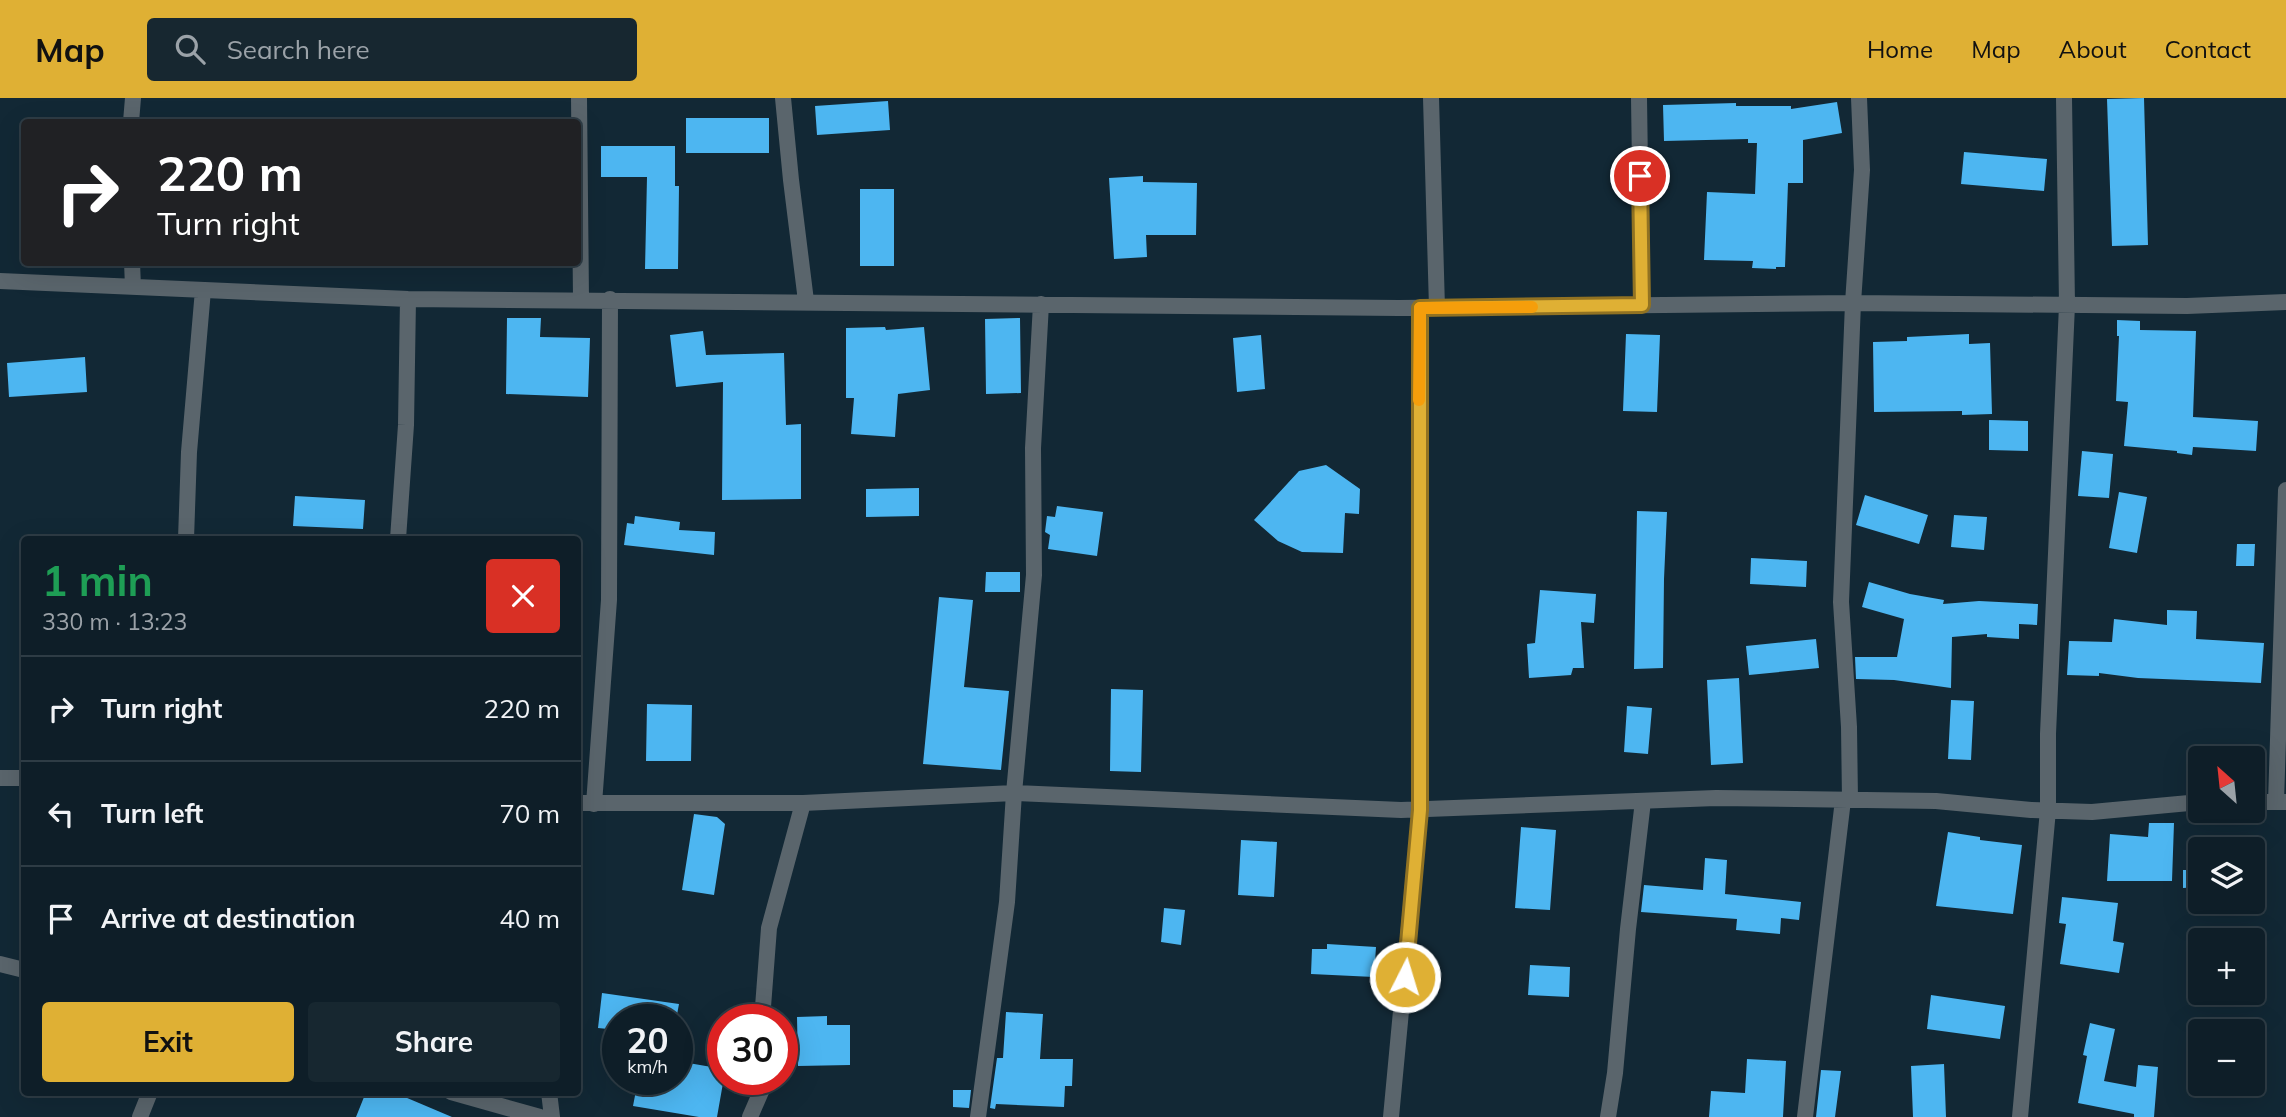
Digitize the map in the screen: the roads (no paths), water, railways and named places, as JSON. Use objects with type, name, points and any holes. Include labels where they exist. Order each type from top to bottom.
[{"type":"street","points":[[131,119],[134,98]]},
{"type":"street","points":[[579,98],[579,119]]},
{"type":"street","points":[[783,98],[790,180],[806,302]]},
{"type":"street","points":[[1431,98],[1437,308]]},
{"type":"street","points":[[1639,98],[1642,305]]},
{"type":"street","points":[[1805,1117],[1846,800],[1849,727],[1841,602],[1853,303],[1862,170],[1859,98]]},
{"type":"street","points":[[2020,1117],[2048,810],[2048,734],[2067,305],[2064,98]]},
{"type":"street","points":[[581,232],[582,299]]},
{"type":"street","points":[[132,266],[133,287]]},
{"type":"street","points":[[0,281],[408,299],[1420,308],[1853,303],[2187,306],[2286,302]]},
{"type":"street","points":[[186,536],[189,452],[203,290]]},
{"type":"street","points":[[398,536],[406,425],[408,299]]},
{"type":"street","points":[[610,299],[609,600],[586,804],[803,803],[1014,793],[1420,810],[1716,798],[1936,801],[2092,812],[2188,803]]},
{"type":"street","points":[[978,1117],[1007,902],[1034,575],[1033,448],[1041,304]]},
{"type":"street","points":[[1391,1117],[1420,810],[1420,308]]},
{"type":"street","points":[[2281,802],[2286,490]]},
{"type":"street","points":[[0,778],[21,778]]},
{"type":"street","points":[[1608,1117],[1643,801]]},
{"type":"street","points":[[763,1004],[769,928],[803,803]]},
{"type":"street","points":[[0,964],[21,969]]},
{"type":"street","points":[[750,1117],[760,1095]]},
{"type":"street","points":[[140,1117],[148,1096]]},
{"type":"street","points":[[465,1096],[540,1117]]},
{"type":"street","points":[[549,1096],[552,1117]]}]
